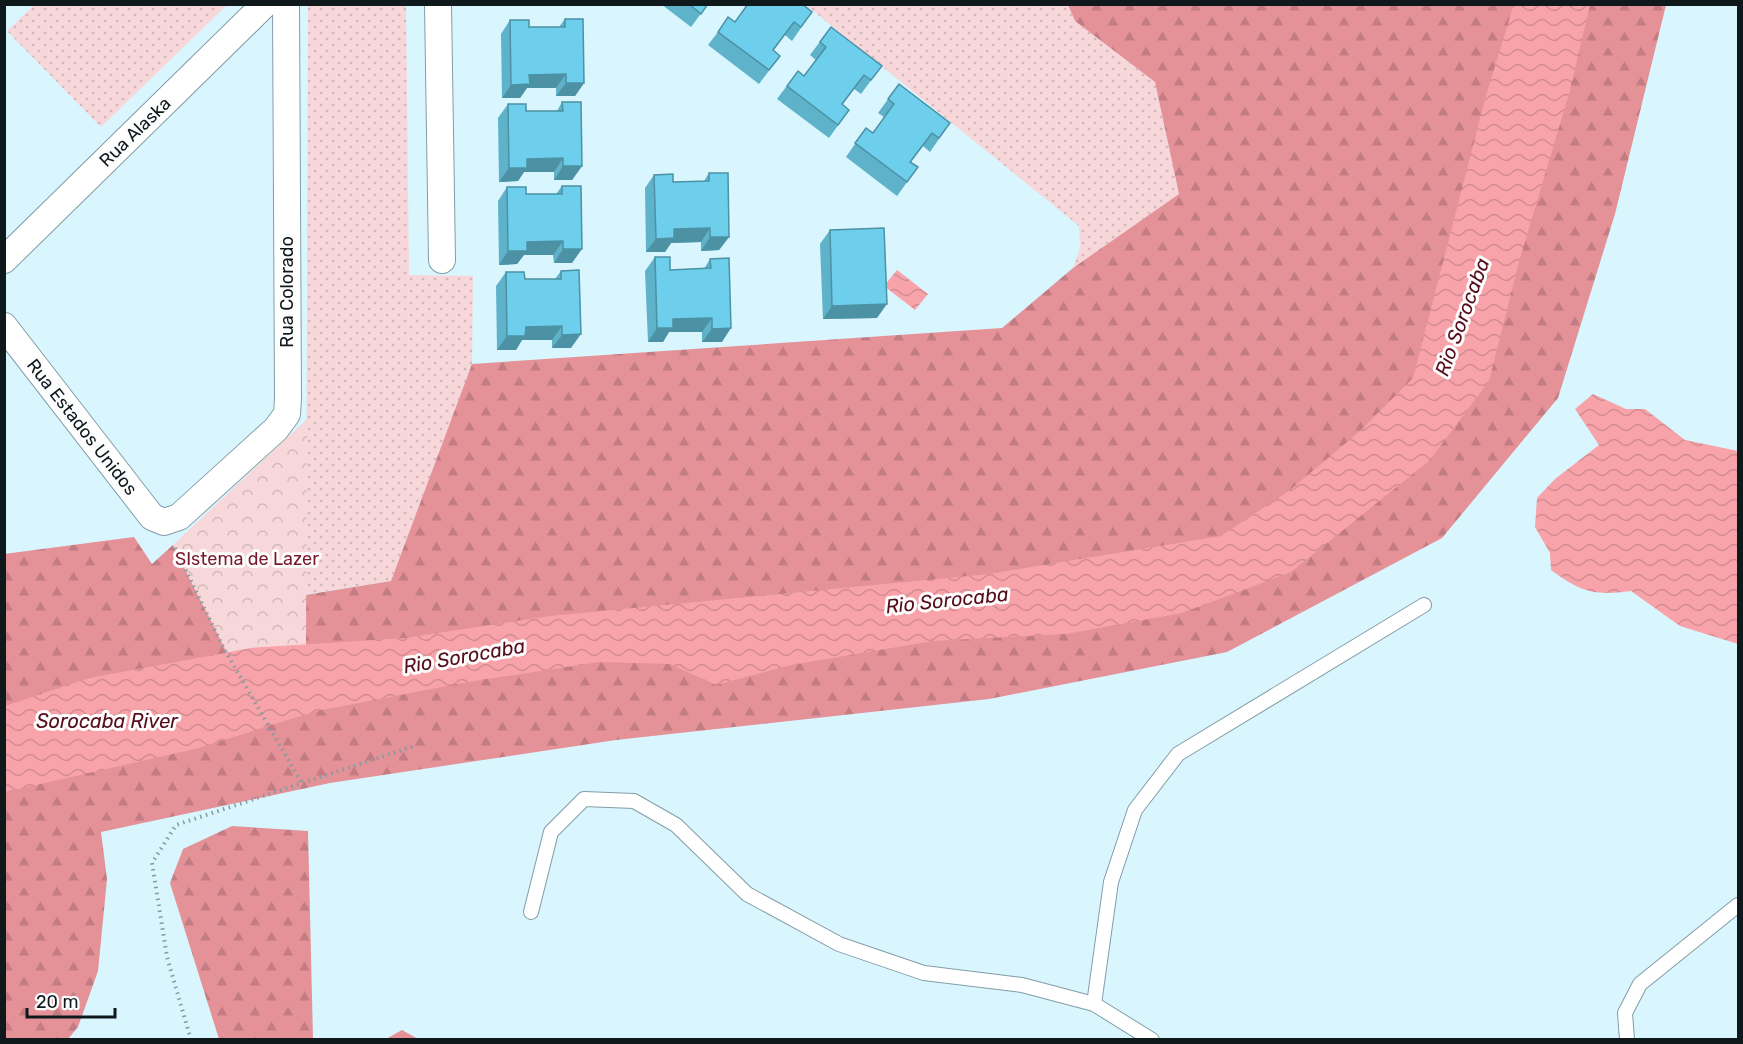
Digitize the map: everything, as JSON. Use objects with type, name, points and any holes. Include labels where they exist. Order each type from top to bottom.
[{"type":"street","name":"Rua Alaska","points":[[4,260],[265,4]]},
{"type":"street","name":"Rua Colorado","points":[[164,522],[179,517],[276,429],[287,414],[286,4]]},
{"type":"street","points":[[438,4],[442,260]]},
{"type":"street","name":"Rua Estados Unidos","points":[[4,326],[152,517],[164,522]]},
{"type":"lane","points":[[1094,1004],[1111,882],[1136,810],[1178,754],[1424,605]]},
{"type":"lane","points":[[531,912],[551,832],[584,799],[634,801],[676,825],[747,894],[839,944],[924,973],[1022,985],[1094,1004],[1152,1040]]},
{"type":"lane","points":[[1627,1040],[1625,1013],[1641,984],[1738,904]]},
{"type":"path","points":[[164,522],[222,645],[301,782]]},
{"type":"path","points":[[191,1040],[167,957],[152,863],[176,825],[414,746]]},
{"type":"green space","points":[[34,5],[227,5],[101,127],[7,31]]},
{"type":"green space","points":[[308,5],[406,5],[409,275],[473,276],[472,364],[391,581],[306,594]]},
{"type":"green space","points":[[806,5],[1068,5],[1075,21],[1155,82],[1179,194],[1073,268],[1080,248],[1079,226]]},
{"type":"green space","points":[[1068,5],[1666,5],[1615,214],[1558,398],[1442,538],[1227,652],[989,699],[616,740],[330,783],[101,832],[107,879],[98,971],[78,1027],[68,1039],[5,1039],[4,554],[134,537],[152,564],[173,545],[206,611],[391,581],[472,364],[1002,328],[1073,268],[1179,194],[1155,82],[1075,21]]},
{"type":"green space","name":"SIstema de Lazer","points":[[307,419],[306,645],[252,648],[227,653],[173,545]]},
{"type":"green space","points":[[232,826],[308,831],[313,1039],[219,1039],[170,883],[183,849]]},
{"type":"green space","points":[[402,1030],[418,1039],[386,1039]]},
{"type":"water","name":"Sorocaba River","points":[[1514,4],[1590,5],[1569,94],[1519,262],[1489,381],[1429,461],[1291,572],[1182,613],[1066,634],[933,641],[791,665],[716,685],[670,664],[599,662],[468,682],[317,711],[195,749],[5,792],[5,706],[89,678],[252,648],[405,638],[550,616],[989,574],[1221,536],[1290,490],[1359,432],[1413,378],[1487,92]]},
{"type":"water","points":[[897,270],[928,294],[915,310],[884,286]]},
{"type":"water","points":[[1593,394],[1626,409],[1645,409],[1685,440],[1738,451],[1738,644],[1680,626],[1631,591],[1607,593],[1588,591],[1551,570],[1550,553],[1535,527],[1537,498],[1555,479],[1599,445],[1575,409]]},
{"type":"building","points":[[689,4],[708,4],[701,14]]},
{"type":"building","points":[[748,4],[802,4],[812,12],[801,27],[794,22],[773,50],[780,56],[769,70],[718,32],[728,17],[735,22]]},
{"type":"building","points":[[565,19],[583,19],[584,83],[566,83],[566,74],[529,75],[530,84],[511,85],[510,20],[529,20],[529,27],[565,27]]},
{"type":"building","points":[[831,27],[882,66],[871,80],[864,75],[842,104],[849,110],[838,125],[787,86],[798,71],[804,76],[826,47],[820,42]]},
{"type":"building","points":[[899,84],[950,123],[939,138],[932,133],[910,162],[918,167],[907,182],[855,143],[866,128],[873,133],[894,104],[888,99]]},
{"type":"building","points":[[562,102],[581,102],[582,166],[563,166],[563,158],[527,159],[527,168],[509,168],[508,104],[526,104],[526,111],[563,111]]},
{"type":"building","points":[[709,173],[728,173],[729,237],[710,237],[710,228],[674,229],[674,238],[656,239],[654,175],[673,174],[673,182],[709,181]]},
{"type":"building","points":[[562,186],[581,186],[582,249],[563,249],[563,241],[527,242],[527,251],[508,251],[507,187],[526,187],[526,194],[562,194]]},
{"type":"building","points":[[884,228],[887,304],[832,306],[830,230]]},
{"type":"building","points":[[655,257],[670,257],[670,270],[711,268],[710,259],[729,258],[731,328],[712,329],[712,318],[673,319],[673,328],[657,328]]},
{"type":"building","points":[[579,270],[581,334],[562,335],[562,326],[526,327],[525,336],[507,336],[506,272],[524,272],[525,279],[561,279],[561,271]]},
{"type":"water label","name":"Rio Sorocaba","points":[[1462,317]]},
{"type":"water label","name":"Rio Sorocaba","points":[[947,600]]},
{"type":"water label","name":"Rio Sorocaba","points":[[464,656]]}]
